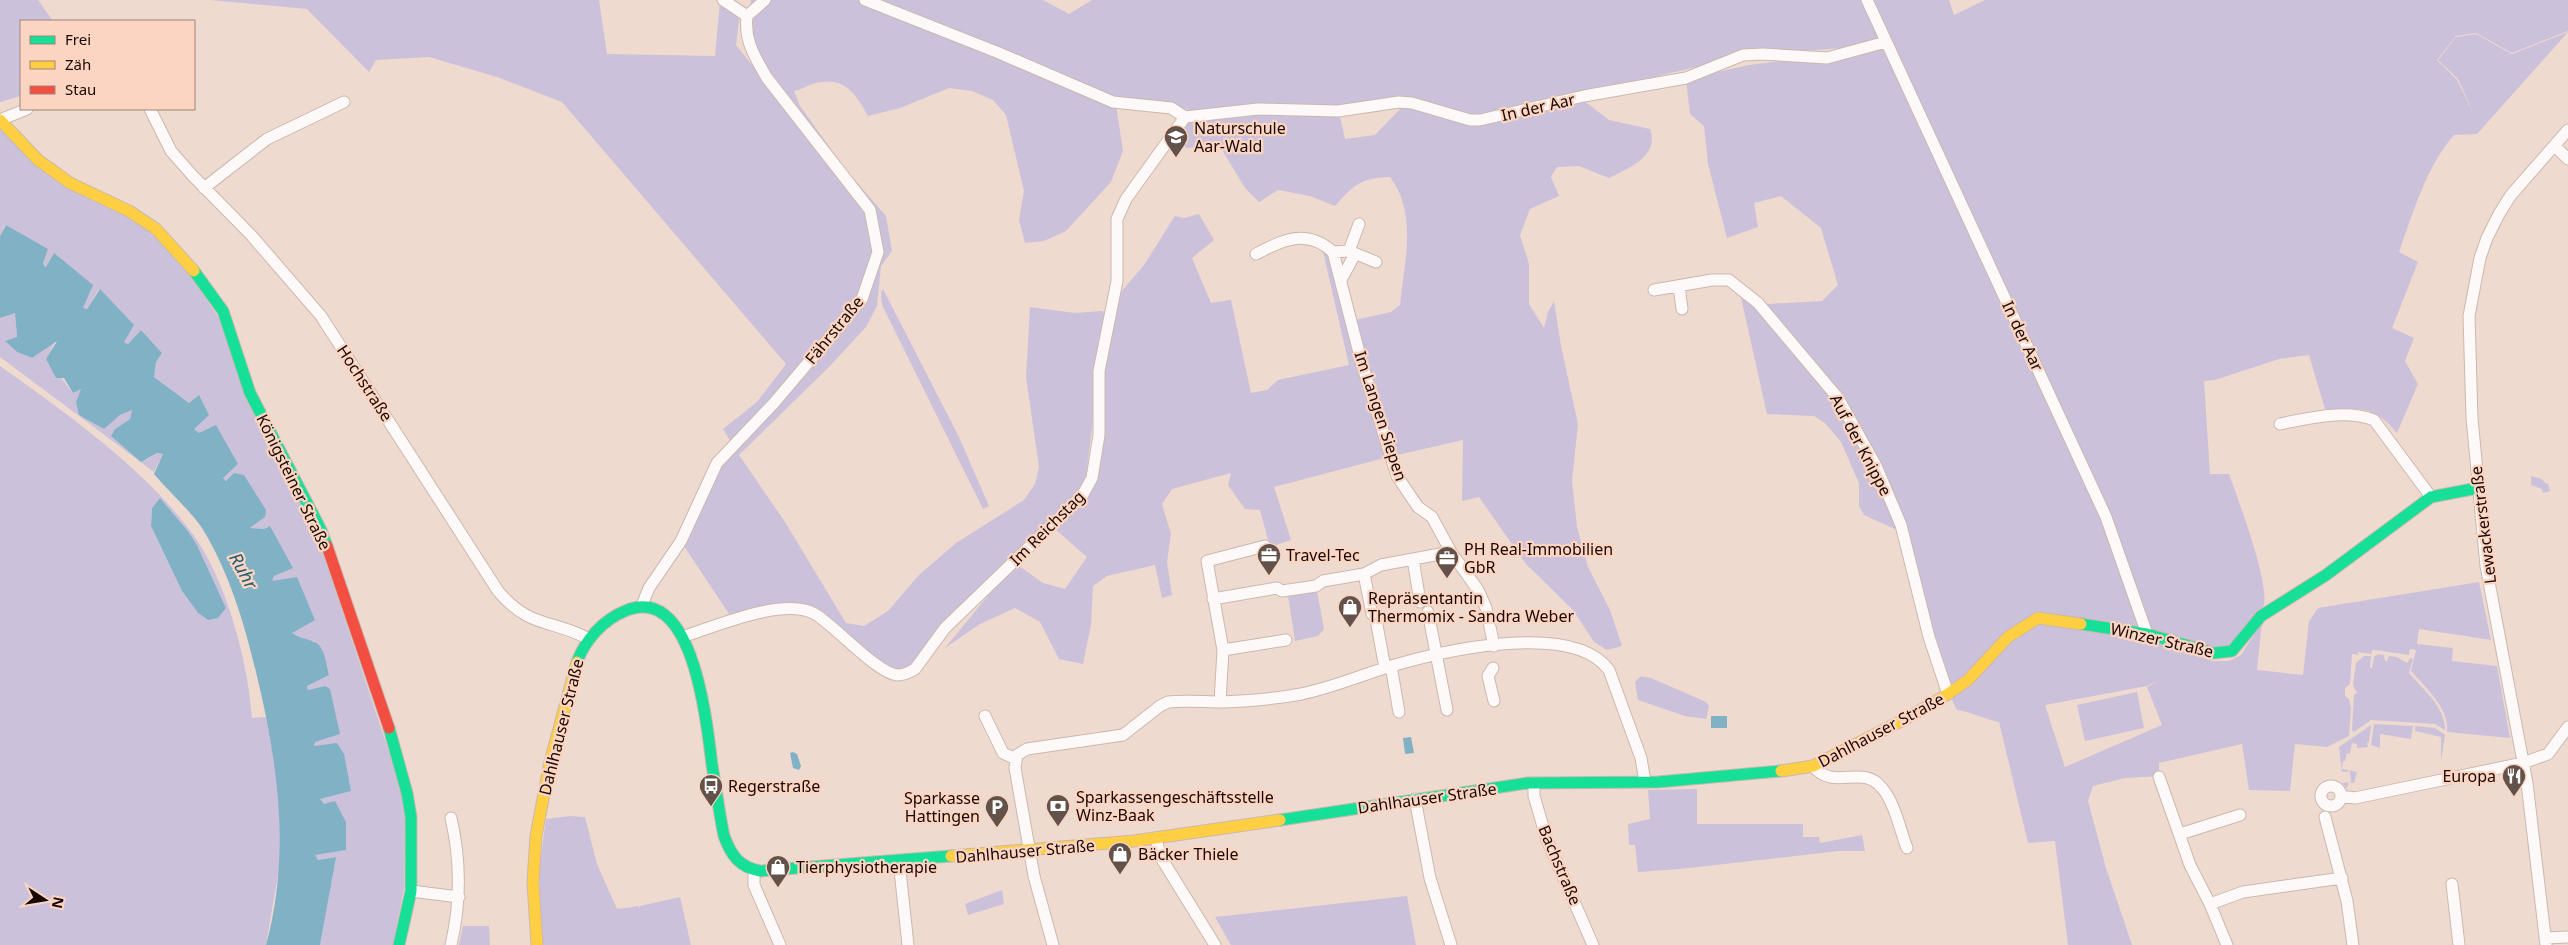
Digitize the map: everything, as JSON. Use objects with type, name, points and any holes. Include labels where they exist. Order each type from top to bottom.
[{"type":"street","points":[[723,0],[747,16],[765,0]]},
{"type":"street","points":[[865,0],[999,52],[1113,102],[1171,108],[1185,117]]},
{"type":"street","name":"In der Aar","points":[[1867,0],[2106,517],[2147,634]]},
{"type":"street","name":"Fährstraße","points":[[642,606],[649,588],[681,541],[717,463],[774,403],[862,299],[878,252],[870,210],[767,78],[754,56],[745,31],[747,16]]},
{"type":"street","name":"In der Aar","points":[[1185,117],[1258,109],[1338,111],[1399,102],[1412,103],[1470,120],[1480,120],[1584,96],[1686,78],[1742,55],[1763,54],[1827,58],[1886,42]]},
{"type":"street","points":[[204,188],[267,139],[344,102]]},
{"type":"street","points":[[0,120],[25,110]]},
{"type":"street","name":"Hochstraße","points":[[150,110],[168,147],[204,188],[251,235],[326,324],[498,591],[516,610],[529,618],[589,639]]},
{"type":"street","name":"Im Reichstag","points":[[682,637],[771,610],[806,610],[820,618],[884,670],[898,675],[915,669],[945,628],[1082,496],[1092,478],[1098,444],[1100,371],[1117,281],[1117,219],[1126,199],[1185,117]]},
{"type":"street","name":"Königsteiner Straße","points":[[0,120],[38,160],[70,183],[129,211],[156,229],[202,279],[223,311],[250,393],[321,530],[385,716],[410,808],[411,891],[399,945]]},
{"type":"street","name":"Lewackerstraße","points":[[2546,941],[2523,763],[2486,566],[2478,488],[2468,348],[2468,316],[2474,280],[2487,238],[2499,214],[2512,195],[2568,130]]},
{"type":"street","points":[[2555,146],[2568,159]]},
{"type":"street","points":[[1340,280],[1352,253],[1359,224]]},
{"type":"street","points":[[1256,254],[1284,239],[1298,238],[1325,245],[1333,252],[1352,253],[1376,262]]},
{"type":"street","name":"Im Langen Siepen","points":[[1333,252],[1362,364],[1397,476],[1418,507],[1432,517],[1451,552],[1483,601],[1493,635],[1494,646]]},
{"type":"street","name":"Auf der Knippe","points":[[1654,290],[1722,279],[1743,289],[1758,303],[1838,398],[1876,466],[1901,525],[1929,637],[1952,691]]},
{"type":"street","points":[[1679,286],[1682,309]]},
{"type":"street","points":[[2280,424],[2341,416],[2364,417],[2374,420],[2431,497]]},
{"type":"street","name":"Winzer Straße","points":[[1952,691],[1968,680],[2008,637],[2038,618],[2147,634],[2214,653],[2232,651],[2262,616],[2318,581],[2431,497],[2458,490],[2478,488]]},
{"type":"street","points":[[1220,702],[1223,650],[1206,561],[1265,546]]},
{"type":"street","points":[[1213,599],[1277,588],[1282,590],[1316,586],[1323,580],[1364,574],[1381,565],[1451,552]]},
{"type":"street","points":[[1413,559],[1420,602]]},
{"type":"street","points":[[1364,574],[1372,614]]},
{"type":"street","points":[[642,606],[657,611],[665,617],[682,637],[700,681],[724,836],[730,851],[738,862],[754,870],[754,885],[780,945]]},
{"type":"street","name":"Dahlhauser Straße","points":[[537,945],[534,862],[541,808],[579,654],[589,639],[616,616],[631,608],[642,606]]},
{"type":"street","points":[[1428,612],[1447,710]]},
{"type":"street","points":[[1378,626],[1399,712]]},
{"type":"street","points":[[1223,650],[1286,640]]},
{"type":"street","points":[[1053,945],[1034,876],[1016,759],[1020,752],[1027,749],[1123,735],[1160,706],[1168,702],[1220,702],[1300,694],[1338,685],[1388,667],[1436,655],[1494,646],[1541,642],[1584,650],[1600,660],[1609,670],[1629,719],[1641,758],[1645,782]]},
{"type":"street","points":[[1493,668],[1488,676],[1494,701]]},
{"type":"street","name":"Dahlhauser Straße","points":[[754,870],[899,861],[1156,838],[1534,783],[1645,782],[1779,772],[1814,766],[1909,717],[1952,691]]},
{"type":"street","points":[[985,716],[1003,753],[1016,759]]},
{"type":"street","points":[[2341,796],[2355,798],[2523,763],[2548,754],[2568,727]]},
{"type":"street","points":[[1814,766],[1820,775],[1828,778],[1864,777],[1880,786],[1894,812],[1907,848]]},
{"type":"street","points":[[2159,778],[2173,823],[2180,834],[2190,865],[2210,904],[2226,945]]},
{"type":"street","name":"Bachstraße","points":[[1534,783],[1534,796],[1547,840],[1593,945]]},
{"type":"street","points":[[1415,799],[1430,878],[1451,945]]},
{"type":"street","points":[[2180,834],[2240,815]]},
{"type":"street","points":[[2325,816],[2342,878],[2353,945]]},
{"type":"street","points":[[451,818],[457,854],[459,897],[451,945]]},
{"type":"street","points":[[1156,838],[1163,861],[1216,945]]},
{"type":"street","points":[[899,861],[908,945]]},
{"type":"street","points":[[2210,904],[2250,891],[2342,878]]},
{"type":"street","points":[[2452,884],[2458,945]]},
{"type":"street","points":[[411,891],[459,897]]},
{"type":"street","points":[[2546,941],[2568,937]]},
{"type":"shaded area","points":[[0,0],[38,0],[52,20],[20,20],[20,96],[0,102]]},
{"type":"shaded area","points":[[210,0],[599,0],[607,54],[715,56],[720,2],[740,11],[736,45],[868,211],[877,252],[860,299],[732,444],[723,429],[757,402],[786,364],[562,102],[497,77],[429,57],[376,60],[369,72],[307,9]]},
{"type":"shaded area","points":[[751,0],[1043,0],[1069,14],[1092,0],[1864,0],[1886,44],[1737,57],[1480,119],[1406,99],[1343,109],[1196,111],[1115,98],[1123,151],[1111,182],[1066,231],[1044,241],[1025,243],[1019,220],[1024,191],[1006,115],[993,100],[972,91],[949,88],[900,108],[868,116],[853,93],[840,84],[823,82],[794,91],[800,106],[846,170],[886,216],[892,251],[881,266],[877,306],[866,327],[829,367],[739,455],[785,522],[846,623],[864,626],[888,611],[919,575],[956,543],[1024,500],[1035,484],[1039,467],[1026,377],[1030,307],[1075,313],[1102,311],[1106,315],[1085,484],[898,680],[816,611],[731,617],[684,546],[725,453],[864,299],[880,253],[871,208],[746,44]]},
{"type":"shaded area","points":[[1869,0],[1949,0],[1954,15],[1985,0],[2568,0],[2568,31],[2512,53],[2476,33],[2456,36],[2437,60],[2457,80],[2475,117],[2458,79],[2438,60],[2456,37],[2476,34],[2512,54],[2568,32],[2477,134],[2454,135],[2436,161],[2421,191],[2399,252],[2418,262],[2392,328],[2414,338],[2405,361],[2418,384],[2397,433],[2381,417],[2366,410],[2325,409],[2309,355],[2279,359],[2215,380],[2204,381],[2210,474],[2229,474],[2246,521],[2263,581],[2263,607],[2229,650],[2038,616],[1949,689],[1906,534],[1864,515],[1859,506],[1859,483],[1841,442],[1825,423],[1814,416],[1767,414],[1740,293],[1757,307],[1768,304],[1822,301],[1838,285],[1821,228],[1781,196],[1754,203],[1758,227],[1727,238],[1708,164],[1704,126],[1690,114],[1686,79],[1749,65],[1884,48]]},
{"type":"shaded area","points":[[1583,100],[1609,120],[1650,129],[1651,147],[1641,160],[1609,178],[1579,166],[1557,167],[1551,177],[1559,196],[1530,209],[1520,235],[1529,264],[1529,304],[1544,328],[1548,312],[1554,301],[1561,346],[1578,424],[1572,481],[1577,527],[1588,567],[1610,610],[1622,646],[1607,650],[1594,642],[1573,610],[1526,564],[1479,497],[1462,501],[1463,440],[1393,456],[1355,320],[1391,312],[1400,305],[1406,256],[1407,223],[1399,191],[1390,177],[1371,179],[1358,184],[1335,206],[1310,196],[1278,190],[1259,202],[1245,188],[1221,148],[1207,146],[1186,148],[1179,137],[1178,129],[1187,120],[1260,111],[1340,116],[1345,139],[1375,135],[1402,107],[1480,124]]},
{"type":"shaded area","points":[[0,121],[56,180],[128,214],[179,258],[219,318],[311,517],[405,800],[404,888],[393,945],[320,945],[335,857],[318,860],[314,854],[345,850],[346,822],[335,802],[324,804],[319,799],[350,791],[314,746],[325,686],[308,690],[307,686],[329,674],[314,641],[304,641],[291,633],[271,581],[274,576],[270,526],[264,529],[250,528],[265,517],[222,477],[238,464],[193,429],[199,395],[189,403],[153,376],[156,362],[162,353],[141,330],[128,344],[124,342],[99,289],[87,309],[82,308],[54,253],[47,267],[43,264],[48,249],[5,225],[0,236]]},
{"type":"shaded area","points":[[1199,214],[1214,240],[1192,258],[1211,303],[1231,300],[1251,393],[1267,390],[1278,380],[1349,365],[1322,247],[1328,252],[1388,457],[1274,487],[1291,540],[1270,547],[1260,510],[1245,509],[1228,485],[1231,473],[1172,489],[1162,504],[1171,534],[1167,562],[1172,595],[1162,598],[1155,565],[1107,576],[1093,586],[1091,625],[1083,664],[1059,659],[1040,622],[1015,608],[980,624],[945,648],[1015,563],[1043,583],[1065,589],[1087,557],[1056,530],[1093,489],[1105,372],[1121,292],[1144,265],[1175,216],[1184,218]]},
{"type":"shaded area","points":[[883,289],[959,437],[989,506],[983,509],[882,305],[881,293]]},
{"type":"shaded area","points":[[15,312],[17,338],[5,341],[17,352],[32,358],[55,341],[47,359],[73,393],[81,388],[104,429],[120,415],[132,410],[130,419],[115,429],[146,460],[157,453],[163,454],[154,472],[0,357],[0,318]]},
{"type":"shaded area","points":[[0,366],[76,421],[125,462],[170,506],[202,548],[224,594],[240,645],[250,695],[252,718],[267,717],[279,789],[280,863],[266,945],[0,945]],"holes":[[[160,498],[188,531],[197,545],[226,608],[208,620],[198,613],[182,591],[151,526],[152,508]]]},
{"type":"shaded area","points":[[2531,476],[2542,479],[2546,484],[2548,483],[2550,491],[2543,493],[2542,489],[2531,485]]},
{"type":"shaded area","points":[[2479,582],[2491,640],[2419,629],[2417,644],[2453,648],[2452,661],[2497,666],[2510,738],[2447,732],[2447,723],[2441,707],[2411,671],[2416,650],[2410,649],[2409,655],[2376,650],[2372,650],[2371,654],[2358,652],[2358,655],[2352,654],[2350,684],[2345,688],[2345,696],[2349,699],[2351,708],[2349,736],[2327,747],[2295,744],[2290,791],[2249,790],[2242,744],[2159,763],[2159,776],[2125,778],[2093,786],[2088,801],[2106,868],[2132,945],[2068,945],[2055,841],[2028,843],[1999,722],[1957,710],[1951,698],[1993,655],[2043,621],[2152,641],[2213,661],[2229,661],[2241,655],[2262,622],[2257,670],[2303,675],[2309,621],[2318,608]],"holes":[[[2160,680],[2147,687],[2162,725],[2065,767],[2045,705],[2147,686]]]},
{"type":"shaded area","points":[[1317,591],[1324,629],[1318,636],[1295,641],[1288,596]]},
{"type":"shaded area","points":[[2378,654],[2384,655],[2385,661],[2387,661],[2389,656],[2397,657],[2407,663],[2410,658],[2413,659],[2409,673],[2437,706],[2442,714],[2445,730],[2435,724],[2371,720],[2354,732],[2352,730],[2354,695],[2357,693],[2353,685],[2356,663],[2364,656],[2371,656],[2370,668],[2372,668],[2374,657]]},
{"type":"shaded area","points":[[1641,676],[1651,678],[1706,702],[1709,706],[1706,719],[1685,716],[1638,700],[1635,682]]},
{"type":"shaded area","points":[[2137,692],[2144,728],[2085,741],[2077,705]]},
{"type":"shaded area","points":[[2374,724],[2413,726],[2411,739],[2380,734],[2380,748],[2371,745]]},
{"type":"shaded area","points":[[2371,725],[2369,742],[2367,743],[2368,747],[2357,748],[2357,744],[2352,743],[2350,754],[2347,753],[2345,761],[2343,761],[2342,769],[2357,772],[2354,783],[2350,782],[2350,771],[2342,772],[2339,747]]},
{"type":"shaded area","points":[[2415,726],[2435,728],[2445,735],[2441,761],[2441,737],[2415,731]]},
{"type":"shaded area","points":[[2349,782],[2347,788],[2342,783]]},
{"type":"shaded area","points":[[1697,789],[1697,824],[1803,824],[1803,837],[1819,837],[1820,843],[1862,835],[1865,851],[1839,851],[1638,872],[1635,845],[1629,845],[1628,824],[1650,819],[1648,790]]},
{"type":"shaded area","points":[[570,816],[585,817],[597,864],[617,909],[639,906],[639,909],[640,906],[680,897],[691,945],[542,945],[539,869],[546,819]]},
{"type":"shaded area","points":[[1002,890],[1004,904],[968,915],[965,904]]},
{"type":"shaded area","points":[[1407,896],[1416,945],[1231,945],[1215,917]]},
{"type":"shaded area","points":[[463,926],[489,926],[490,945],[459,945]]},
{"type":"water","name":"Ruhr","points":[[6,225],[48,249],[43,264],[46,267],[54,253],[93,285],[83,308],[87,309],[100,289],[134,325],[124,342],[128,344],[141,330],[162,353],[156,362],[154,377],[189,403],[199,395],[209,415],[194,429],[199,433],[216,425],[238,464],[223,478],[226,481],[234,473],[244,475],[266,510],[265,517],[250,528],[264,529],[270,526],[293,568],[274,576],[272,581],[297,577],[315,620],[292,633],[318,644],[323,651],[329,675],[307,686],[308,690],[325,686],[330,689],[340,734],[315,742],[314,746],[337,743],[344,754],[351,791],[320,799],[324,804],[335,801],[346,822],[346,850],[315,855],[318,860],[336,857],[320,945],[266,945],[274,911],[278,877],[279,808],[264,706],[241,616],[228,580],[202,528],[154,474],[163,454],[157,453],[141,462],[111,436],[115,429],[130,419],[132,410],[120,415],[104,429],[79,415],[76,402],[81,389],[73,393],[64,378],[56,378],[46,359],[57,341],[32,358],[17,352],[5,341],[17,337],[15,313],[0,318],[0,236]]},
{"type":"water","points":[[160,498],[188,531],[197,545],[226,608],[218,618],[208,620],[198,613],[182,591],[151,526],[152,508]]},
{"type":"water","points":[[1711,716],[1727,716],[1727,728],[1711,728]]},
{"type":"water","points":[[1411,737],[1414,753],[1405,754],[1403,738]]},
{"type":"water","points":[[790,753],[797,754],[801,766],[799,770],[793,768]]},
{"type":"traffic: fast","points":[[194,271],[223,311],[250,393],[321,530],[327,546]]},
{"type":"traffic: fast","points":[[2081,624],[2147,634],[2214,653],[2232,651],[2261,616],[2326,575],[2431,497],[2478,488]]},
{"type":"traffic: fast","points":[[577,662],[590,639],[602,625],[617,615],[625,611],[648,607],[667,617],[682,636],[693,662],[706,720],[724,836],[733,854],[746,867],[760,871],[951,856]]},
{"type":"traffic: fast","points":[[389,728],[407,793],[411,817],[411,891],[399,945]]},
{"type":"traffic: fast","points":[[1280,820],[1528,783],[1658,782],[1781,771]]},
{"type":"traffic: slow","points":[[0,120],[38,160],[70,183],[129,211],[156,229],[194,271]]},
{"type":"traffic: slow","points":[[1781,771],[1813,766],[1909,717],[1948,694],[1968,680],[2008,637],[2038,618],[2081,624]]},
{"type":"traffic: slow","points":[[537,945],[533,882],[536,836],[550,762],[577,662]]},
{"type":"traffic: slow","points":[[951,856],[1134,841],[1280,820]]},
{"type":"traffic: jam","points":[[327,546],[389,728]]},
{"type":"place","name":"Naturschule Aar-Wald","points":[[1176,158]]},
{"type":"place","name":"Travel-Tec","points":[[1269,576]]},
{"type":"place","name":"PH Real-Immobilien GbR","points":[[1447,579]]},
{"type":"place","name":"Repräsentantin Thermomix - Sandra Weber","points":[[1350,628]]},
{"type":"place","name":"Europa","points":[[2514,797]]},
{"type":"place","name":"Regerstraße","points":[[711,807]]},
{"type":"place","name":"Sparkassengeschäftsstelle Winz-Baak","points":[[1058,827]]},
{"type":"place","name":"Sparkasse Hattingen","points":[[997,828]]},
{"type":"place","name":"Bäcker Thiele","points":[[1120,875]]},
{"type":"place","name":"Tierphysiotherapie","points":[[778,888]]}]
